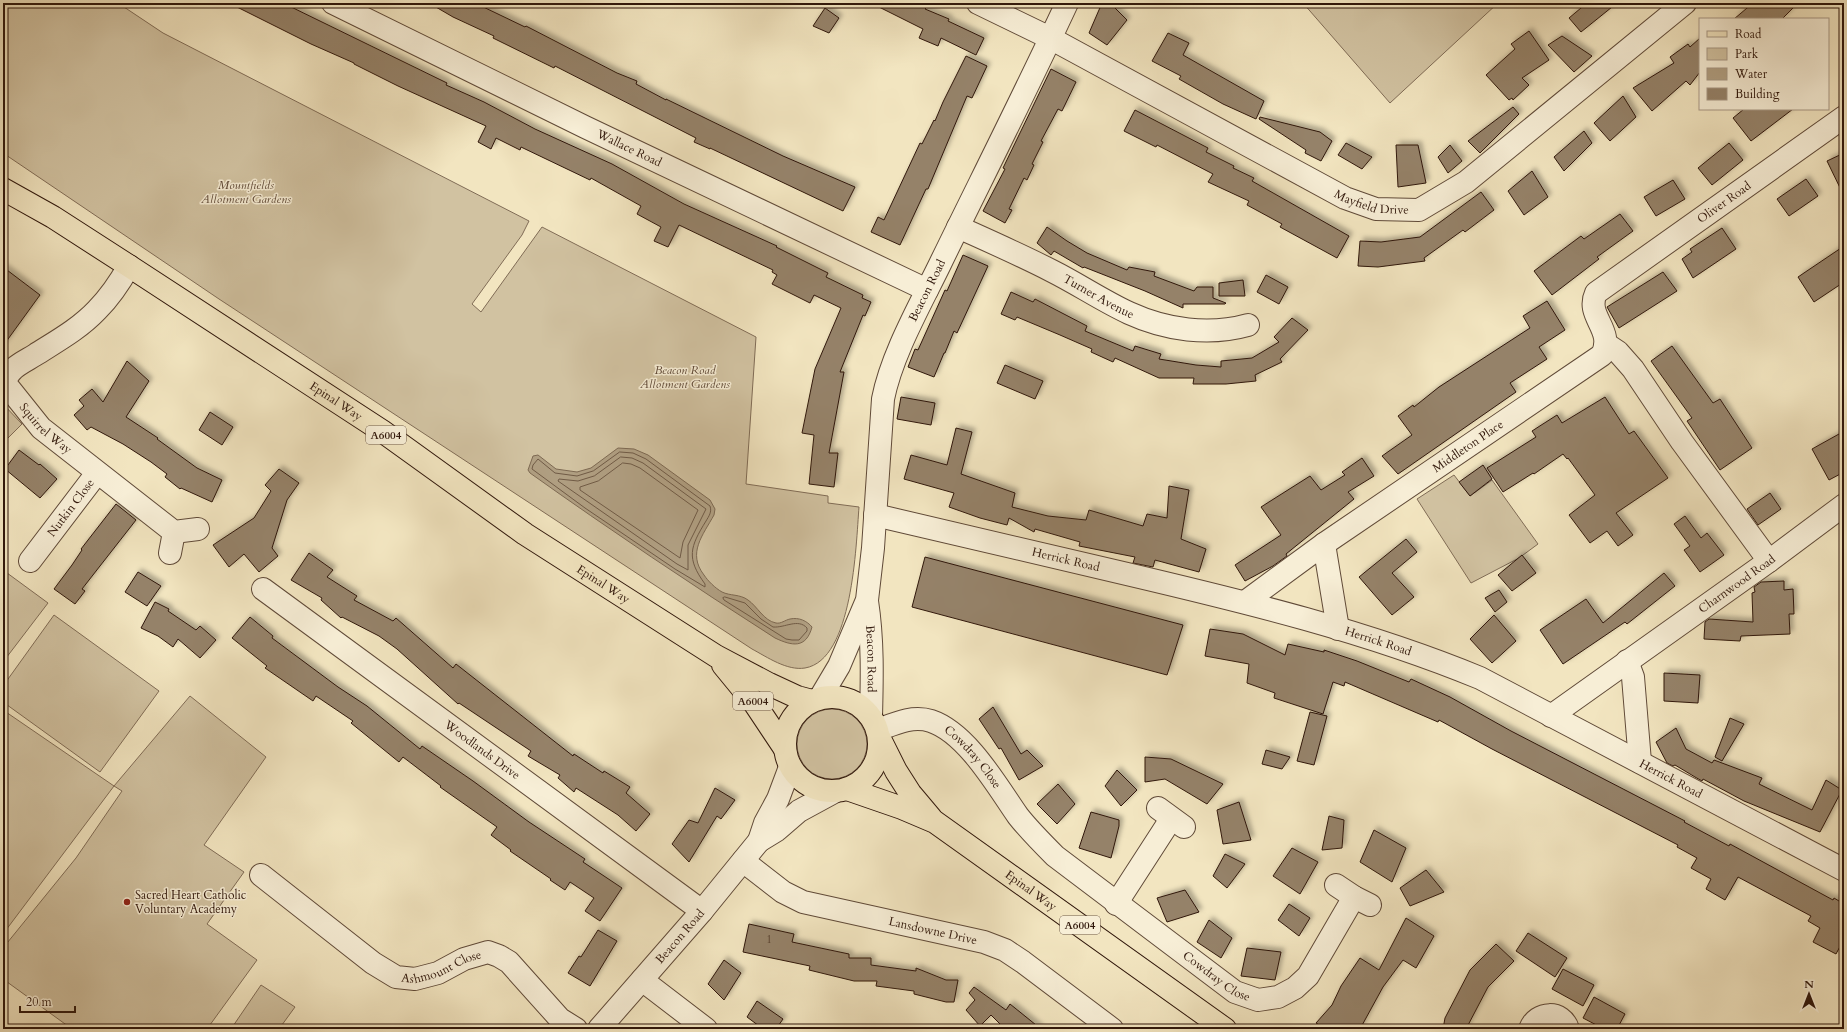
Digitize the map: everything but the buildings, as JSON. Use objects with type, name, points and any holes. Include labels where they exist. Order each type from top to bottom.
[{"type":"main road","name":"Epinal Way","points":[[3,174],[53,217]]},
{"type":"main road","name":"Epinal Way","points":[[3,189],[53,217],[130,266],[382,431],[525,534],[716,656],[797,697],[816,700]]},
{"type":"main road","name":"Epinal Way","points":[[716,656],[755,704],[775,732],[788,758]]},
{"type":"main road","points":[[832,696],[854,702],[864,708],[876,728],[880,750],[876,763],[869,775],[859,784],[840,791],[820,790],[808,785],[798,777],[788,758],[785,738],[788,726],[794,716],[802,708],[816,700],[832,696]]},
{"type":"main road","name":"Epinal Way","points":[[876,728],[896,771],[910,793],[935,822]]},
{"type":"main road","name":"Epinal Way","points":[[840,791],[902,808],[935,822],[1225,1029]]},
{"type":"street","name":"Wallace Road","points":[[333,3],[585,127],[927,290]]},
{"type":"street","name":"Mayfield Drive","points":[[978,3],[1050,38],[1345,198],[1376,209],[1419,210],[1466,182],[1685,3]]},
{"type":"street","name":"Beacon Road","points":[[876,728],[872,628],[867,600],[875,515],[883,399],[886,381],[893,362],[927,290],[1067,3]]},
{"type":"street","name":"Oliver Road","points":[[1606,344],[1605,335],[1593,308],[1593,301],[1596,293],[1844,117]]},
{"type":"street","name":"Turner Avenue","points":[[958,227],[1052,271],[1129,313],[1157,324],[1181,328],[1219,331],[1248,325]]},
{"type":"street","name":"Squirrel Way","points":[[130,266],[115,290],[97,311],[74,330],[14,368],[4,377],[5,383],[41,428],[174,532]]},
{"type":"street","name":"Middleton Place","points":[[1245,602],[1324,544],[1602,355],[1606,344]]},
{"type":"street","points":[[1606,344],[1618,352],[1633,369],[1682,442],[1769,561]]},
{"type":"street","name":"Nutkin Close","points":[[30,560],[37,537],[98,473]]},
{"type":"street","name":"Charnwood Road","points":[[1551,716],[1769,561],[1844,505]]},
{"type":"street","name":"Herrick Road","points":[[875,515],[1245,602],[1338,629],[1454,667],[1480,678],[1844,870]]},
{"type":"street","points":[[170,554],[174,532],[198,529]]},
{"type":"street","points":[[1324,544],[1338,629]]},
{"type":"street","name":"Woodlands Drive","points":[[264,589],[702,911]]},
{"type":"street","name":"Beacon Road","points":[[816,700],[839,666],[867,600]]},
{"type":"street","points":[[1627,661],[1633,677],[1640,762]]},
{"type":"street","name":"Cowdray Close","points":[[876,728],[916,719],[930,721],[946,729],[980,761],[1019,817],[1055,856],[1116,904],[1235,992],[1258,1000],[1278,997],[1295,988],[1308,976],[1362,901],[1336,885]]},
{"type":"street","name":"Beacon Road","points":[[599,1029],[702,911],[758,841],[765,823],[778,799],[788,758]]},
{"type":"street","name":"Beacon Road","points":[[758,841],[777,830],[798,811],[840,791]]},
{"type":"street","points":[[1116,904],[1171,818]]},
{"type":"street","name":"Lansdowne Drive","points":[[743,861],[783,892],[803,902],[984,942],[1005,950],[1112,1029]]},
{"type":"street","name":"Ashmount Close","points":[[261,875],[373,963],[396,977],[415,979],[438,973],[464,959],[488,952],[509,962],[560,1020],[576,1029]]},
{"type":"street","points":[[642,980],[706,1029]]},
{"type":"street","points":[[1530,1029],[1539,1017],[1551,1015],[1563,1020],[1568,1029]]},
{"type":"green space","points":[[3,3],[118,3],[163,33],[529,221],[522,235],[472,304],[481,312],[542,227],[756,337],[746,484],[828,496],[828,503],[859,507],[856,547],[849,599],[842,624],[833,645],[821,660],[805,668],[791,667],[777,663],[752,649],[219,299],[3,153]]},
{"type":"green space","points":[[1303,3],[1498,3],[1390,103]]},
{"type":"green space","points":[[3,404],[22,424],[3,443]]},
{"type":"green space","points":[[1454,475],[1470,496],[1492,480],[1538,544],[1519,558],[1471,583],[1417,499]]},
{"type":"green space","points":[[3,570],[48,603],[3,662]]},
{"type":"green space","points":[[54,615],[159,691],[100,772],[3,702],[3,686]]},
{"type":"green space","name":"Sacred Heart Catholic Voluntary Academy","points":[[190,696],[266,757],[204,845],[244,872],[207,924],[257,960],[207,1029],[72,1029],[3,979],[3,948],[76,858],[122,791],[114,786]]},
{"type":"green space","points":[[832,709],[845,712],[857,719],[864,731],[867,744],[864,757],[857,769],[845,776],[832,779],[819,776],[807,769],[800,757],[797,744],[800,731],[807,719],[819,712]]},
{"type":"green space","points":[[3,710],[114,786],[3,934]]},
{"type":"green space","points":[[261,985],[295,1007],[279,1029],[231,1029]]},
{"type":"water","points":[[618,448],[634,449],[648,455],[710,500],[715,509],[714,515],[698,544],[697,552],[699,567],[704,575],[722,592],[748,600],[772,622],[780,623],[793,619],[805,621],[812,627],[806,639],[798,644],[793,644],[775,638],[682,578],[530,473],[528,470],[533,456],[538,455],[556,469],[577,472],[591,468]]},
{"type":"place","name":"Sacred Heart Catholic Voluntary Academy","points":[[127,902]]},
{"type":"park label","name":"Mountfields Allotment Gardens","points":[[246,192]]},
{"type":"park label","name":"Beacon Road Allotment Gardens","points":[[685,377]]}]
